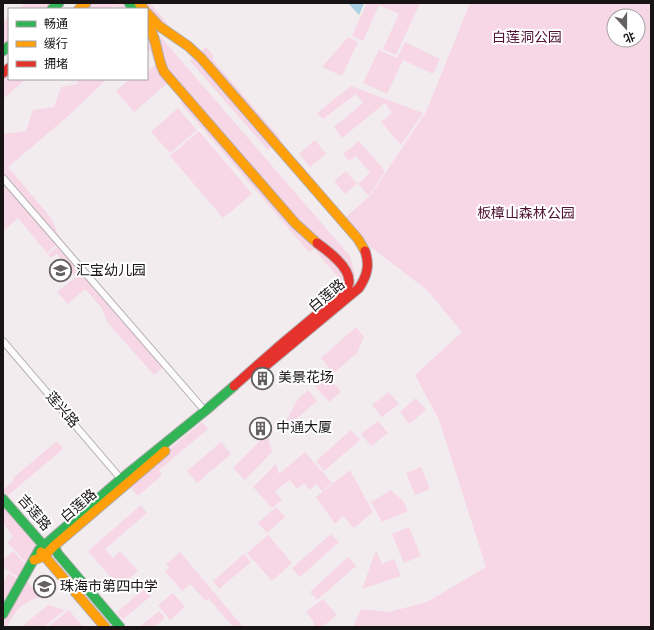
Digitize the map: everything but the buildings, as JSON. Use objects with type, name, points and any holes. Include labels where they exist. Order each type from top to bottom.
[{"type":"main road","name":"白莲路","points":[[54,546],[355,291],[365,279],[368,269],[368,257],[364,246],[358,239],[200,58],[188,46],[159,26],[148,14]]},
{"type":"main road","name":"白莲路","points":[[3,614],[34,560],[42,551],[121,479],[204,411],[349,286],[349,279],[344,267],[336,258],[306,234],[295,223],[166,75],[161,66],[154,34],[148,25]]},
{"type":"main road","name":"吉莲路","points":[[3,499],[42,551],[105,627]]},
{"type":"main road","points":[[42,551],[54,546],[58,554],[120,627]]},
{"type":"street","points":[[3,178],[204,411]]},
{"type":"street","name":"莲兴路","points":[[3,341],[121,479]]},
{"type":"green space","points":[[25,3],[59,3],[53,8],[19,8]]},
{"type":"green space","points":[[88,3],[131,3],[136,8],[117,8],[116,6],[109,8],[77,8]]},
{"type":"green space","points":[[140,3],[150,3],[167,23],[161,28],[148,13],[148,8],[144,8]]},
{"type":"green space","points":[[367,3],[420,3],[396,55],[383,49],[399,14],[379,5],[363,41],[352,36]]},
{"type":"green space","name":"板樟山森林公园","points":[[470,3],[651,3],[651,627],[353,627],[361,609],[389,612],[427,602],[486,567],[439,420],[415,375],[462,332],[427,290],[339,223],[370,196],[426,112]]},
{"type":"green space","points":[[8,17],[8,46],[3,51],[3,22]]},
{"type":"green space","points":[[153,28],[350,256],[355,275],[346,289],[333,299],[323,289],[338,277],[314,249],[309,252],[182,105],[176,83],[148,50],[148,32]]},
{"type":"green space","points":[[348,37],[358,42],[342,76],[322,67]]},
{"type":"green space","points":[[405,42],[440,59],[433,74],[403,60],[387,94],[363,83],[379,50],[397,58]]},
{"type":"green space","points":[[206,47],[213,55],[213,60],[281,139],[268,150],[190,61]]},
{"type":"green space","points":[[155,65],[170,81],[134,112],[116,91],[129,80],[148,80],[148,71]]},
{"type":"green space","points":[[8,67],[8,80],[25,80],[3,99],[3,71]]},
{"type":"green space","points":[[76,80],[106,80],[67,117],[8,167],[51,218],[61,241],[47,253],[18,218],[5,230],[3,228],[3,159],[5,156],[3,154],[3,137],[4,134],[26,131],[33,110],[54,107],[61,87],[78,84]]},
{"type":"green space","points":[[351,86],[423,113],[401,145],[381,122],[392,113],[385,103],[342,138],[334,127],[363,103],[356,94],[323,119],[317,113]]},
{"type":"green space","points":[[178,108],[197,130],[170,153],[151,132]]},
{"type":"green space","points":[[199,131],[252,194],[223,218],[170,156]]},
{"type":"green space","points":[[315,140],[326,154],[310,167],[299,154]]},
{"type":"green space","points":[[359,141],[385,171],[369,196],[358,184],[370,173],[356,156],[349,161],[343,154]]},
{"type":"green space","points":[[346,171],[357,184],[345,194],[334,181]]},
{"type":"green space","points":[[62,243],[166,365],[154,375],[108,323],[101,307],[85,289],[68,304],[57,292],[76,277],[57,254],[51,258],[48,254]]},
{"type":"green space","points":[[356,327],[364,337],[357,353],[334,373],[321,358]]},
{"type":"green space","points":[[327,375],[341,392],[329,402],[315,386]]},
{"type":"green space","points":[[308,390],[317,401],[279,434],[298,399]]},
{"type":"green space","points":[[389,392],[399,404],[382,417],[372,405]]},
{"type":"green space","points":[[416,398],[426,410],[409,424],[400,412]]},
{"type":"green space","points":[[378,421],[388,433],[371,446],[361,434]]},
{"type":"green space","points":[[202,422],[208,429],[159,470],[162,475],[138,496],[128,484]]},
{"type":"green space","points":[[351,430],[360,440],[324,471],[316,461]]},
{"type":"green space","points":[[267,434],[272,452],[245,480],[233,468]]},
{"type":"green space","points":[[57,441],[63,449],[5,498],[3,496],[3,490],[14,480],[13,478]]},
{"type":"green space","points":[[221,442],[231,454],[197,483],[187,471]]},
{"type":"green space","points":[[305,452],[332,483],[322,491],[317,484],[309,490],[304,483],[297,489],[290,480],[275,491],[282,500],[272,508],[253,487],[276,464],[279,474]]},
{"type":"green space","points":[[421,467],[430,489],[415,495],[406,473]]},
{"type":"green space","points":[[350,470],[373,512],[354,528],[343,516],[335,524],[316,497]]},
{"type":"green space","points":[[391,490],[404,502],[408,511],[382,522],[371,502]]},
{"type":"green space","points":[[3,501],[42,545],[29,566],[7,542],[13,537],[3,523]]},
{"type":"green space","points":[[141,505],[147,513],[105,549],[113,558],[120,551],[138,571],[119,587],[88,551]]},
{"type":"green space","points":[[276,507],[285,517],[267,533],[258,523]]},
{"type":"green space","points":[[409,527],[421,556],[404,563],[392,534]]},
{"type":"green space","points":[[331,534],[339,542],[300,577],[292,568]]},
{"type":"green space","points":[[268,535],[292,563],[272,581],[247,553]]},
{"type":"green space","points":[[376,550],[382,564],[394,559],[401,576],[362,589]]},
{"type":"green space","points":[[13,551],[28,567],[21,579],[3,567],[3,560]]},
{"type":"green space","points":[[180,552],[243,627],[233,627],[209,599],[206,601],[190,584],[182,591],[165,571],[169,568],[166,564]]},
{"type":"green space","points":[[244,554],[251,562],[219,589],[213,581]]},
{"type":"green space","points":[[348,557],[356,566],[317,600],[310,592]]},
{"type":"green space","points":[[9,573],[20,580],[3,610],[3,582]]},
{"type":"green space","points":[[25,579],[40,597],[27,602],[19,608],[7,627],[3,627],[3,617]]},
{"type":"green space","points":[[145,588],[151,596],[123,619],[117,612]]},
{"type":"green space","points":[[173,593],[185,607],[170,620],[158,605]]},
{"type":"green space","points":[[323,599],[337,615],[322,627],[315,627],[312,619],[306,612]]},
{"type":"green space","points":[[48,605],[65,610],[44,627],[21,627]]},
{"type":"green space","points":[[69,610],[83,627],[48,627]]},
{"type":"green space","points":[[159,611],[165,618],[154,627],[139,627]]},
{"type":"water","points":[[348,3],[364,3],[359,15]]},
{"type":"traffic: fast","points":[[53,8],[59,3]]},
{"type":"traffic: fast","points":[[129,3],[133,8]]},
{"type":"traffic: fast","points":[[3,51],[8,47]]},
{"type":"traffic: fast","points":[[3,614],[39,550],[121,479],[234,386]]},
{"type":"traffic: fast","points":[[3,499],[44,546]]},
{"type":"traffic: fast","points":[[54,546],[58,554],[120,627]]},
{"type":"traffic: slow","points":[[80,8],[86,3]]},
{"type":"traffic: slow","points":[[139,3],[143,8]]},
{"type":"traffic: slow","points":[[148,14],[159,26],[188,46],[201,58],[358,239],[365,251]]},
{"type":"traffic: slow","points":[[148,26],[151,30],[164,72],[295,223],[317,243]]},
{"type":"traffic: slow","points":[[34,560],[44,556],[165,451]]},
{"type":"traffic: slow","points":[[41,552],[105,627]]},
{"type":"traffic: jam","points":[[3,73],[8,69]]},
{"type":"traffic: jam","points":[[234,386],[347,288],[349,282],[346,271],[338,260],[317,243]]},
{"type":"traffic: jam","points":[[264,367],[359,288],[367,270],[367,256],[365,251]]},
{"type":"place","name":"汇宝幼儿园","points":[[60,271]]},
{"type":"place","name":"美景花场","points":[[263,378]]},
{"type":"place","name":"中通大厦","points":[[260,428]]},
{"type":"place","name":"珠海市第四中学","points":[[45,587]]},
{"type":"park label","name":"白莲洞公园","points":[[527,38]]}]
